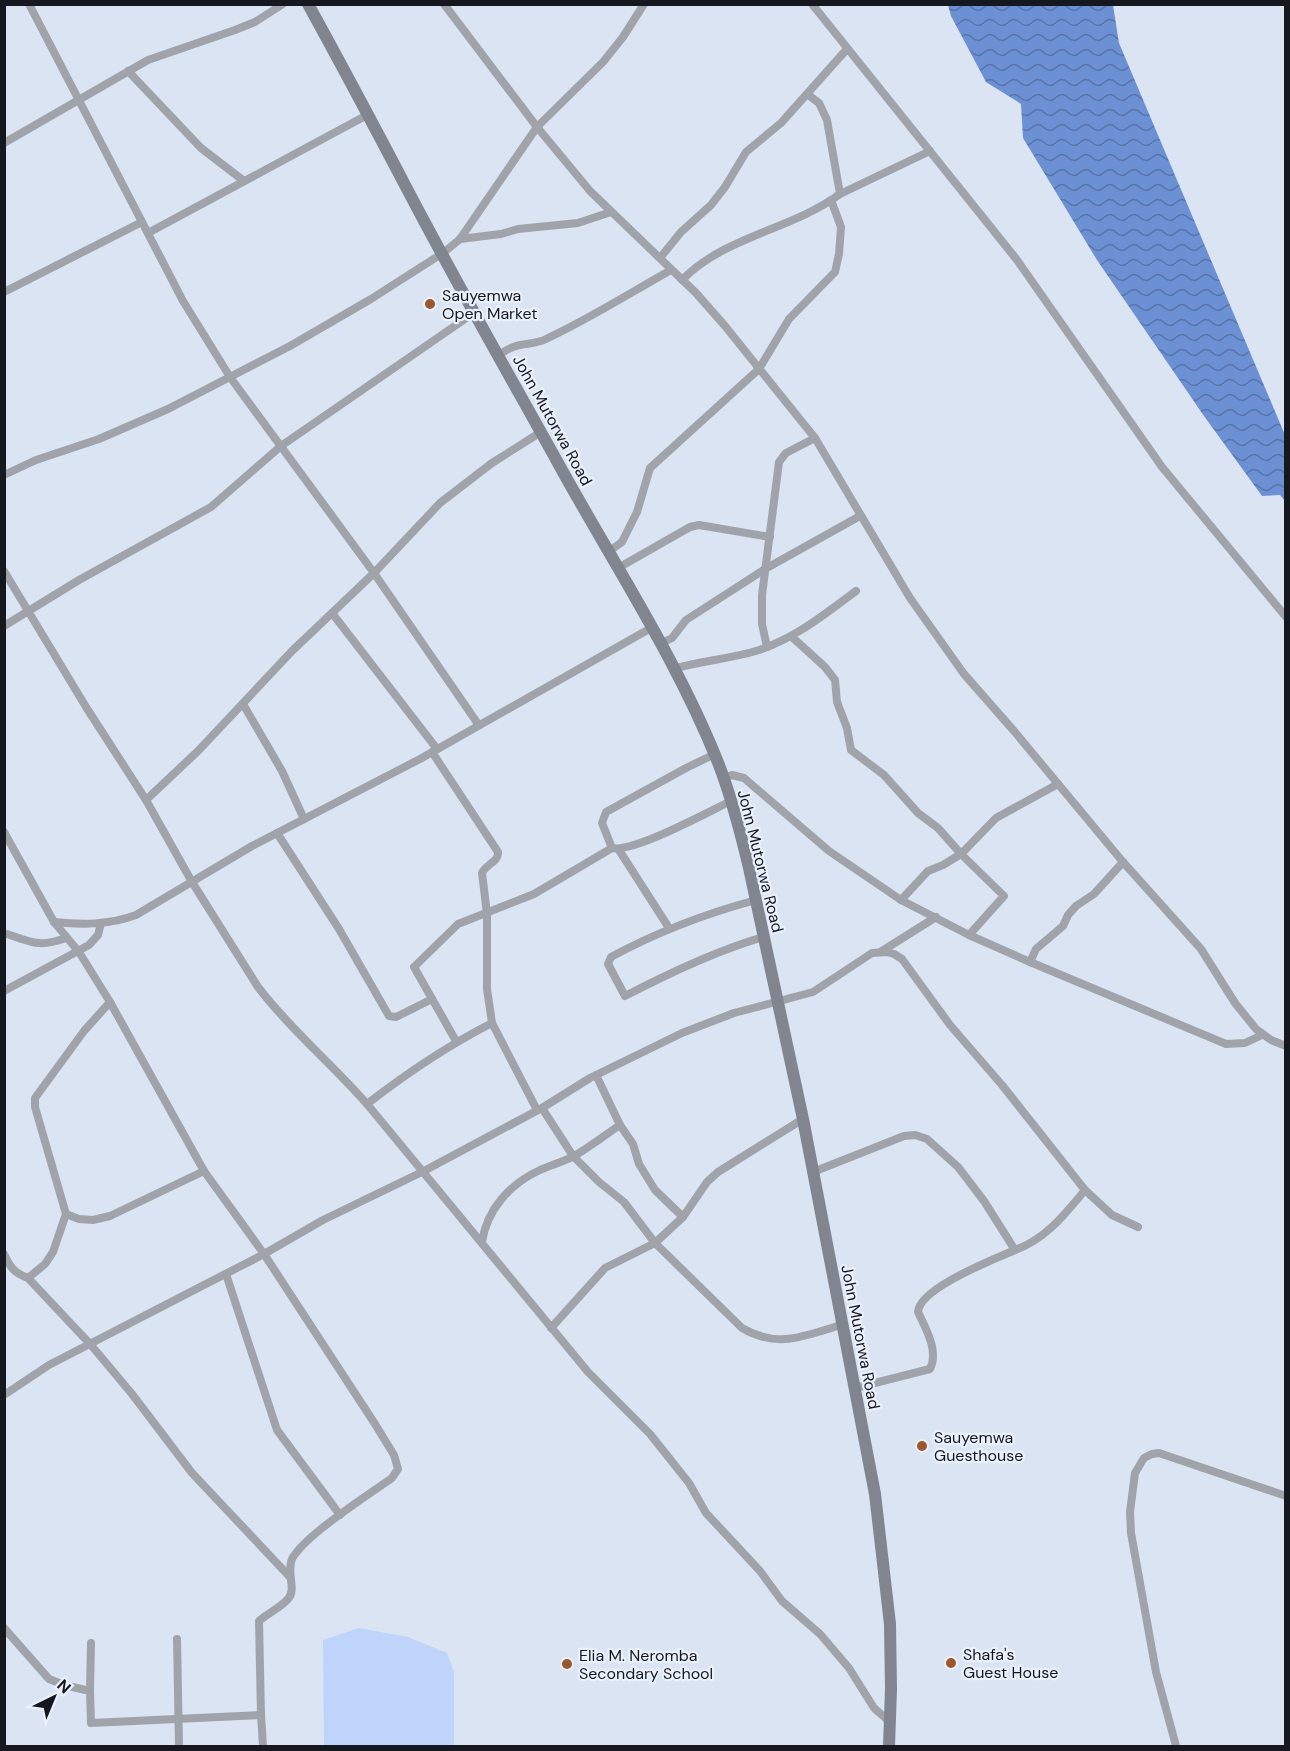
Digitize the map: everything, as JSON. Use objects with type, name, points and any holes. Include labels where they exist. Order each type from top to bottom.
[{"type":"street","points":[[29,4],[183,301],[230,377],[374,573],[478,724]]},
{"type":"street","points":[[4,143],[147,60],[255,22],[284,4]]},
{"type":"street","name":"John Mutorwa Road","points":[[308,4],[475,312],[660,644],[724,778],[740,830],[803,1119],[875,1494],[890,1624],[889,1746]]},
{"type":"street","points":[[444,4],[570,169],[725,326],[815,438],[910,598],[952,657],[1124,862],[1202,948],[1234,1003],[1262,1035],[1286,1046]]},
{"type":"street","points":[[4,475],[36,460],[99,439],[168,409],[290,346],[371,299],[443,253],[460,240],[537,127],[603,62],[623,37],[644,4]]},
{"type":"street","points":[[812,4],[1017,260],[1162,467],[1286,617]]},
{"type":"street","points":[[660,258],[681,232],[711,205],[725,188],[746,152],[775,129],[847,49]]},
{"type":"street","points":[[129,71],[201,148],[243,182]]},
{"type":"street","points":[[807,94],[819,103],[827,120],[840,194]]},
{"type":"street","points":[[148,232],[369,114]]},
{"type":"street","points":[[682,280],[710,257],[738,242],[777,228],[840,194],[930,151]]},
{"type":"street","points":[[608,552],[622,542],[638,512],[650,468],[759,369],[789,319],[835,272],[841,227],[831,200]]},
{"type":"street","points":[[460,240],[518,229],[578,223],[611,212]]},
{"type":"street","points":[[4,292],[142,222]]},
{"type":"street","points":[[499,355],[519,344],[544,340],[671,270]]},
{"type":"street","points":[[4,626],[79,580],[211,507],[281,446],[475,312]]},
{"type":"street","points":[[146,800],[198,751],[292,651],[374,573],[441,503],[492,463],[541,432]]},
{"type":"street","points":[[767,647],[761,612],[779,462],[786,453],[815,438]]},
{"type":"street","points":[[660,644],[672,638],[686,620],[765,569],[860,516]]},
{"type":"street","points":[[618,568],[690,527],[699,525],[770,537]]},
{"type":"street","points":[[4,572],[146,800],[192,882],[247,970],[270,1002],[367,1104],[588,1372],[650,1434],[689,1482],[706,1513],[760,1571],[782,1601],[820,1634],[849,1668],[874,1708],[890,1722]]},
{"type":"street","points":[[673,669],[695,662],[754,652],[792,637],[856,591]]},
{"type":"street","points":[[332,613],[435,751],[498,852],[496,860],[483,873],[487,914],[487,989],[492,1023],[539,1109],[573,1156],[599,1182],[624,1202],[655,1243],[734,1320],[752,1334],[772,1340],[799,1338],[842,1325]]},
{"type":"street","points":[[54,922],[81,925],[118,921],[136,915],[277,833],[435,751],[478,724],[651,628]]},
{"type":"street","points":[[792,637],[833,676],[839,710],[847,728],[851,750],[884,775],[918,813],[938,828],[1004,896],[969,935]]},
{"type":"street","points":[[243,704],[282,771],[304,819]]},
{"type":"street","points":[[669,928],[616,849],[602,823],[606,812],[714,754]]},
{"type":"street","points":[[724,778],[727,775],[737,775],[753,784],[829,851],[901,900],[969,935],[1226,1044],[1245,1043],[1262,1035]]},
{"type":"street","points":[[901,900],[928,871],[961,854],[996,818],[1058,784]]},
{"type":"street","points":[[456,1041],[415,971],[416,964],[458,924],[534,894],[616,849],[647,840],[731,801]]},
{"type":"street","points":[[4,832],[54,922],[79,951],[110,1002],[204,1171],[264,1254],[394,1455],[398,1469],[392,1478],[340,1515],[304,1545],[292,1560],[289,1576]]},
{"type":"street","points":[[277,833],[339,929],[389,1016],[396,1017],[432,999]]},
{"type":"street","points":[[1030,962],[1036,949],[1055,934],[1076,906],[1094,894],[1124,862]]},
{"type":"street","points":[[756,900],[709,913],[669,928],[608,960],[609,968],[625,996],[667,974],[763,937]]},
{"type":"street","points":[[4,1395],[49,1365],[264,1254],[323,1220],[422,1172],[539,1109],[596,1075],[682,1033],[734,1013],[813,992],[872,953],[882,951],[936,917]]},
{"type":"street","points":[[4,991],[79,951],[94,940],[100,931],[101,923]]},
{"type":"street","points":[[4,933],[35,944],[49,944],[66,938]]},
{"type":"street","points":[[882,951],[902,959],[950,1025],[1002,1085],[1085,1190],[1112,1215],[1138,1227]]},
{"type":"street","points":[[28,1278],[45,1264],[53,1252],[66,1214],[35,1107],[35,1098],[84,1031],[110,1002]]},
{"type":"street","points":[[367,1104],[410,1071],[456,1041],[492,1023]]},
{"type":"street","points":[[596,1075],[620,1125],[633,1144],[639,1164],[655,1190],[683,1217]]},
{"type":"street","points":[[551,1328],[605,1268],[655,1243],[683,1217],[706,1182],[718,1172],[803,1119]]},
{"type":"street","points":[[482,1242],[487,1225],[505,1194],[516,1184],[539,1170],[573,1156],[620,1125]]},
{"type":"street","points":[[813,1172],[904,1136],[915,1135],[927,1139],[958,1167],[978,1192],[1015,1250]]},
{"type":"street","points":[[66,1214],[79,1219],[93,1220],[110,1216],[204,1171]]},
{"type":"street","points":[[855,1388],[930,1369],[934,1361],[933,1350],[918,1312],[921,1301],[948,1282],[1028,1245],[1059,1221],[1085,1190]]},
{"type":"street","points":[[4,1254],[12,1270],[28,1278],[91,1345],[132,1394],[192,1473],[289,1576],[293,1589],[289,1598],[259,1621],[263,1746]]},
{"type":"street","points":[[226,1274],[277,1430],[340,1515]]},
{"type":"street","points":[[1176,1746],[1156,1672],[1131,1533],[1131,1495],[1135,1473],[1144,1458],[1159,1453],[1286,1496]]},
{"type":"street","points":[[4,1628],[49,1679],[90,1691]]},
{"type":"street","points":[[177,1639],[179,1746]]},
{"type":"street","points":[[91,1643],[91,1723],[261,1715]]},
{"type":"shaded area","points":[[359,1628],[408,1637],[447,1653],[454,1673],[454,1746],[324,1746],[323,1640]]},
{"type":"water","points":[[948,5],[1113,5],[1119,43],[1285,435],[1285,501],[1280,495],[1262,496],[1097,260],[1023,138],[1021,104],[986,82],[951,16]]},
{"type":"place","name":"Sauyemwa Open Market","points":[[430,304]]},
{"type":"place","name":"Sauyemwa Guesthouse","points":[[922,1446]]},
{"type":"place","name":"Shafa's Guest House","points":[[951,1663]]},
{"type":"place","name":"Elia M. Neromba Secondary School","points":[[567,1664]]}]
